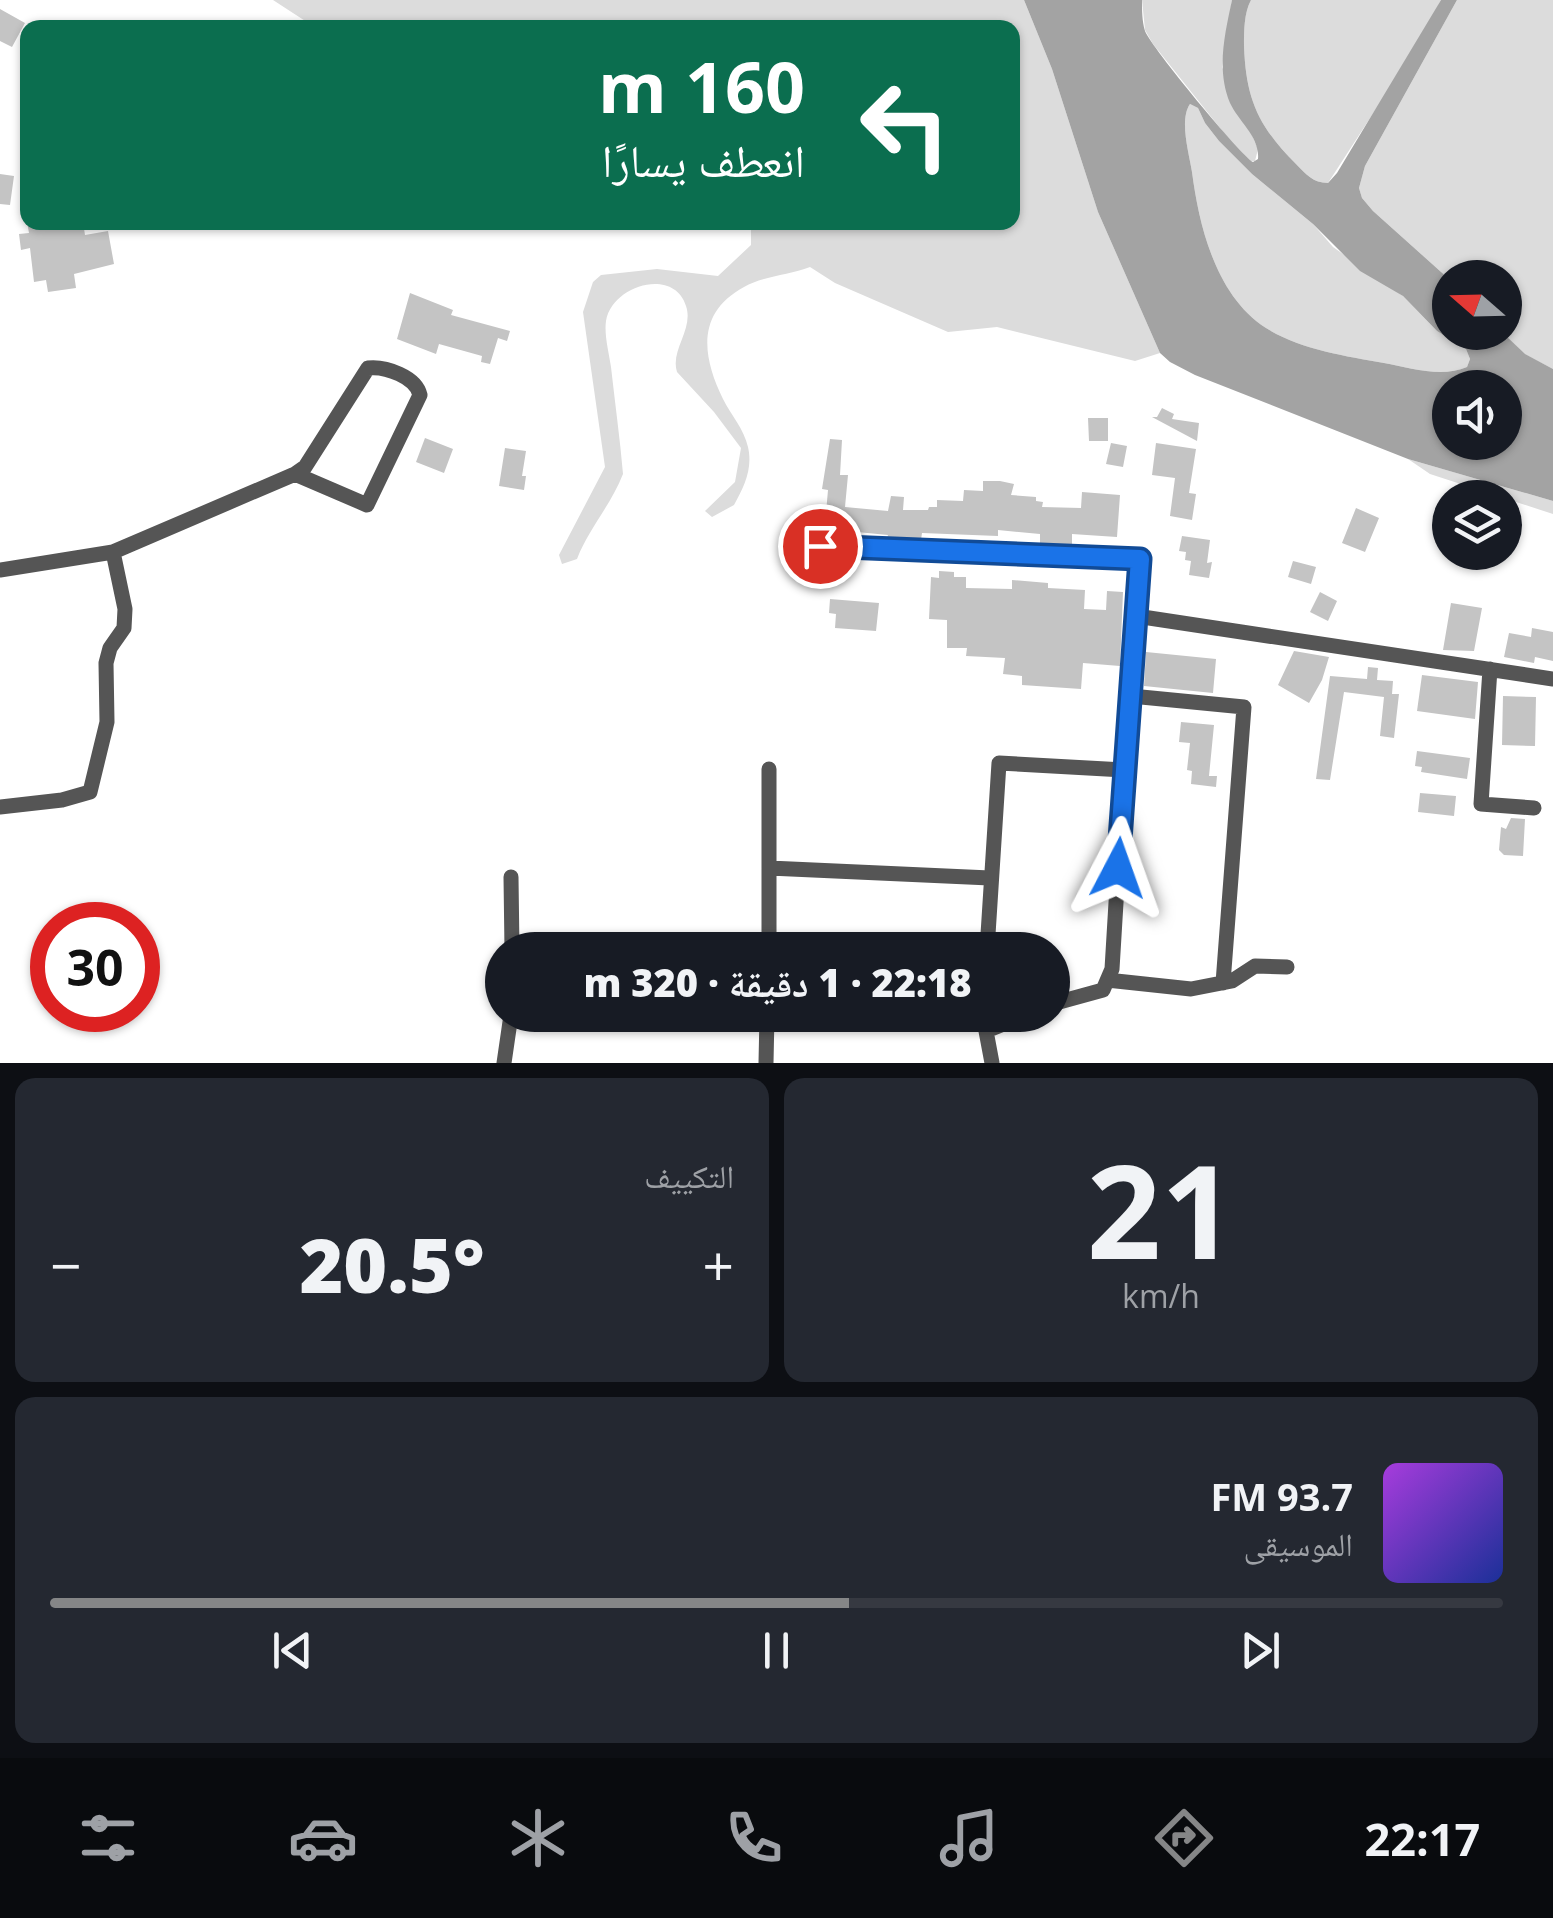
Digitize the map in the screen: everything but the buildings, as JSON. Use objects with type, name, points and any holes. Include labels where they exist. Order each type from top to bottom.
[{"type":"street","points":[[0,570],[112,552],[295,474],[306,467],[368,368],[377,367],[412,380],[419,388],[420,395],[366,506],[295,474]]},
{"type":"street","points":[[820,546],[1140,559],[1112,970],[1102,990],[1070,999]]},
{"type":"street","points":[[0,808],[90,792],[107,722],[106,663],[110,648],[124,628],[125,610],[112,552]]},
{"type":"street","points":[[1136,616],[1553,679]]},
{"type":"street","points":[[1490,670],[1481,804],[1534,808]]},
{"type":"street","points":[[1131,696],[1244,708],[1223,983]]},
{"type":"street","points":[[988,932],[999,763],[1124,770]]},
{"type":"street","points":[[768,932],[769,769]]},
{"type":"street","points":[[769,868],[990,878]]},
{"type":"street","points":[[512,877],[512,932]]},
{"type":"street","points":[[1107,980],[1191,989],[1232,981],[1255,966],[1287,966]]},
{"type":"street","points":[[504,1063],[509,1032]]},
{"type":"street","points":[[766,1063],[767,1032]]},
{"type":"street","points":[[987,1032],[992,1063]]},
{"type":"shaded area","points":[[273,0],[1024,0],[1052,69],[1098,212],[1160,353],[1135,361],[997,327],[948,332],[835,283],[810,267],[759,280],[728,298],[718,309],[708,337],[716,383],[744,434],[749,455],[747,478],[734,505],[712,517],[705,511],[735,482],[741,448],[677,372],[677,356],[688,315],[679,294],[669,287],[644,285],[619,298],[606,321],[623,474],[577,559],[562,564],[559,555],[605,467],[583,312],[593,282],[601,275],[657,269],[718,276],[751,245],[751,230],[1020,230],[1020,20],[304,20]]},
{"type":"shaded area","points":[[1024,0],[1142,0],[1144,27],[1151,41],[1216,123],[1253,162],[1258,159],[1256,144],[1230,103],[1223,78],[1232,0],[1251,0],[1244,46],[1256,111],[1272,137],[1300,168],[1314,180],[1328,183],[1441,0],[1457,0],[1365,166],[1359,188],[1373,211],[1432,264],[1432,326],[1403,296],[1360,271],[1313,224],[1252,174],[1219,141],[1198,108],[1190,104],[1185,119],[1186,137],[1195,193],[1205,237],[1222,279],[1234,298],[1266,328],[1323,351],[1432,371],[1432,460],[1522,460],[1522,370],[1457,370],[1467,367],[1470,359],[1466,350],[1521,350],[1553,369],[1553,501],[1522,492],[1522,480],[1480,480],[1408,459],[1170,362],[1160,353],[1098,212],[1052,69]]},
{"type":"shaded area","points":[[1142,0],[1232,0],[1222,67],[1258,149],[1255,161],[1240,153],[1153,44],[1145,30]]},
{"type":"shaded area","points":[[1251,0],[1441,0],[1418,44],[1328,183],[1314,180],[1300,168],[1272,137],[1256,111],[1244,46]]},
{"type":"shaded area","points":[[1457,0],[1553,0],[1553,369],[1520,350],[1522,260],[1432,260],[1432,264],[1362,198],[1359,188],[1365,166]]},
{"type":"shaded area","points":[[1190,104],[1198,108],[1219,141],[1252,174],[1313,224],[1333,247],[1403,296],[1432,326],[1432,350],[1466,350],[1470,359],[1467,367],[1426,371],[1323,351],[1279,335],[1249,314],[1222,279],[1205,237],[1186,137]]},
{"type":"shaded area","points":[[1408,459],[1480,480],[1448,480],[1430,474]]},
{"type":"shaded area","points":[[1522,492],[1553,501],[1553,514],[1522,504]]},
{"type":"route","points":[[820,546],[1140,559],[1118,868]]}]
